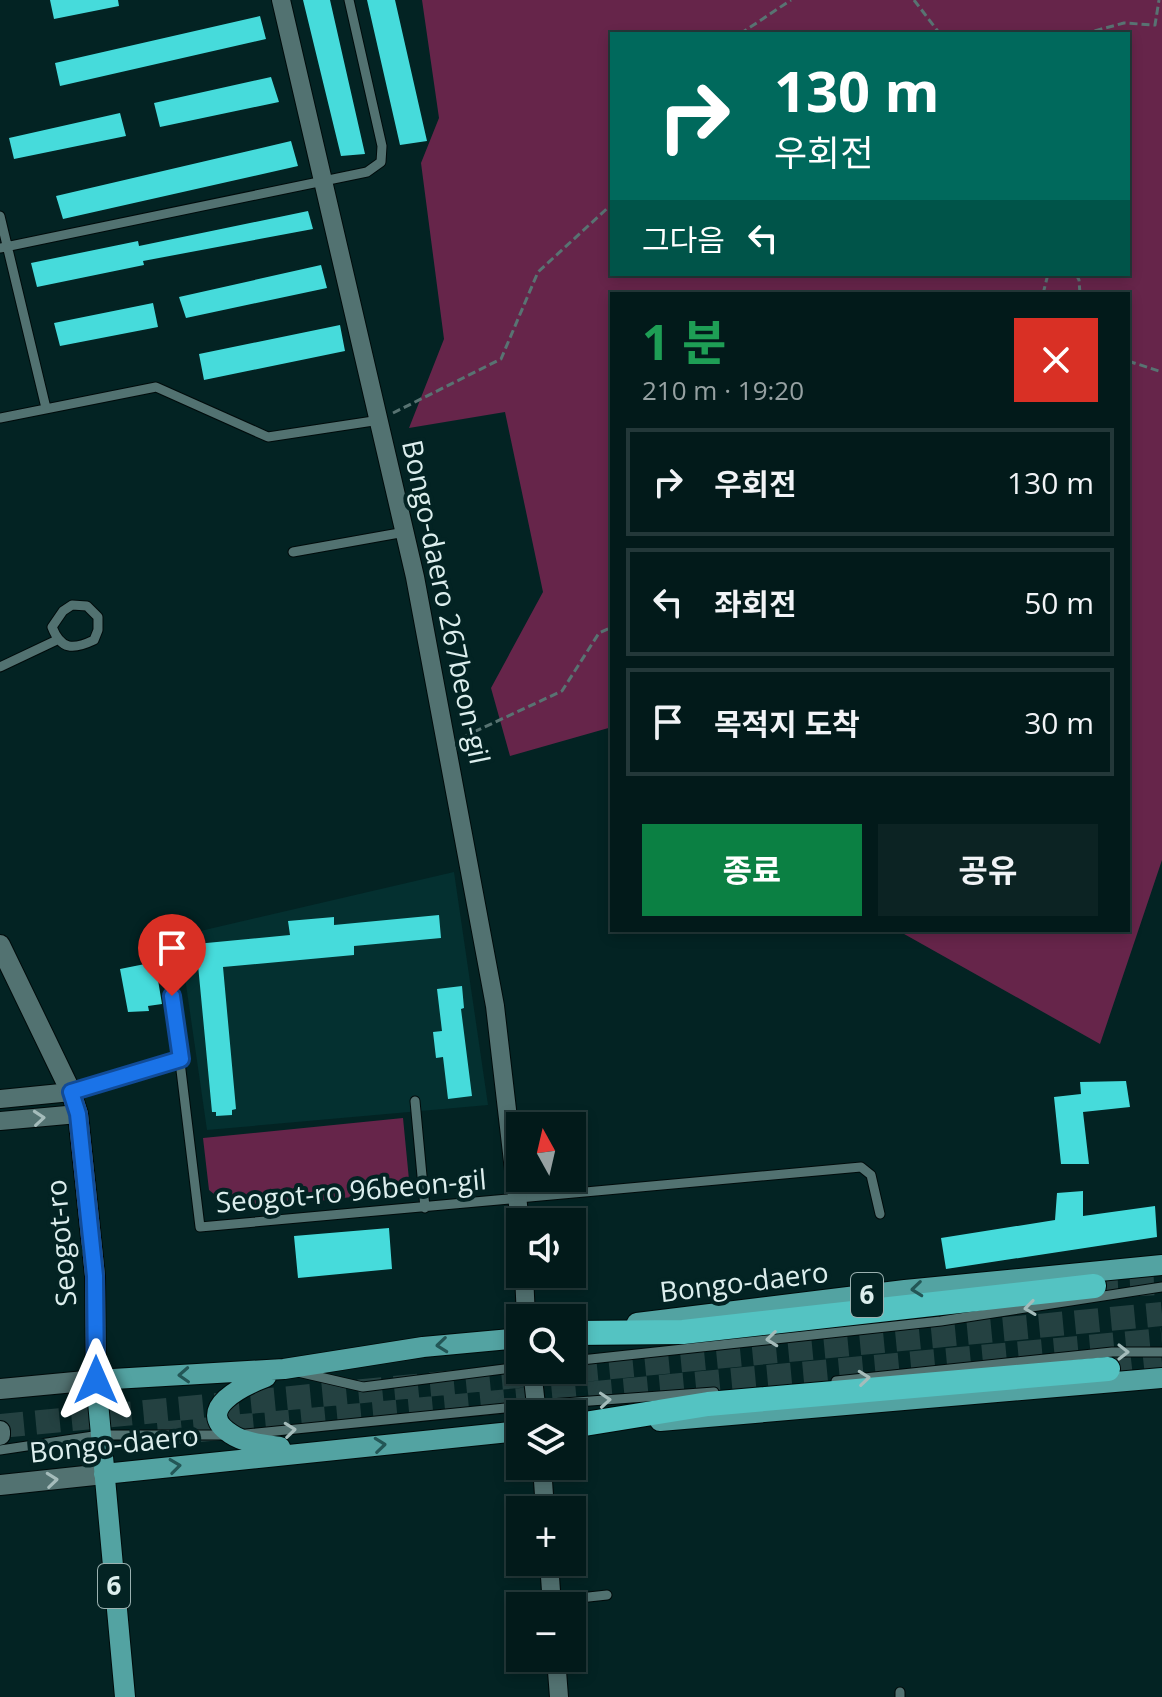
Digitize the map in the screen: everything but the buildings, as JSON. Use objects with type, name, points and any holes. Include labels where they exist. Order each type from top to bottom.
[{"type":"highway","points":[[586,1332],[683,1332],[1094,1286]]},
{"type":"highway","points":[[586,1425],[708,1404],[1108,1369]]},
{"type":"main road","name":"Seogot-ro","points":[[0,945],[71,1092],[78,1114],[95,1276],[96,1380],[125,1697]]},
{"type":"main road","name":"Bongo-daero","points":[[586,1330],[905,1290],[1162,1265]]},
{"type":"main road","points":[[0,1389],[284,1369],[423,1347],[506,1339]]},
{"type":"main road","points":[[284,1369],[238,1387],[224,1398],[218,1413],[220,1423],[232,1435],[260,1444],[307,1452]]},
{"type":"main road","points":[[586,1426],[727,1417],[1162,1378]]},
{"type":"main road","name":"Bongo-daero","points":[[0,1485],[506,1432]]},
{"type":"street","name":"Bongo-daero 267beon-gil","points":[[281,0],[405,532],[495,1006],[519,1208]]},
{"type":"street","points":[[0,1099],[71,1092]]},
{"type":"street","points":[[0,1121],[78,1114]]},
{"type":"street","points":[[557,1672],[559,1697]]},
{"type":"lane","points":[[3,248],[367,172],[381,162],[382,146],[349,0]]},
{"type":"lane","points":[[0,216],[3,248],[46,408]]},
{"type":"lane","points":[[0,418],[156,387],[268,437],[380,420]]},
{"type":"lane","points":[[293,552],[405,532]]},
{"type":"lane","points":[[72,605],[87,606],[98,617],[94,640],[82,646],[67,646],[57,640],[52,627],[63,611],[72,605]]},
{"type":"lane","points":[[0,667],[57,640]]},
{"type":"lane","name":"Seogot-ro 96beon-gil","points":[[172,996],[200,1227],[861,1167],[871,1175],[880,1214]]},
{"type":"lane","points":[[71,1092],[181,1059]]},
{"type":"lane","points":[[415,1101],[425,1208]]},
{"type":"lane","points":[[586,1359],[941,1321],[1162,1287]]},
{"type":"lane","points":[[830,1382],[1112,1352],[1162,1352]]},
{"type":"lane","points":[[284,1369],[363,1387],[506,1369]]},
{"type":"lane","points":[[736,1390],[799,1385]]},
{"type":"lane","points":[[586,1404],[721,1391]]},
{"type":"lane","points":[[0,1450],[100,1435],[232,1435],[506,1412]]},
{"type":"lane","points":[[586,1598],[607,1595]]},
{"type":"path","points":[[743,32],[791,0]]},
{"type":"path","points":[[914,0],[938,32]]},
{"type":"path","points":[[1090,32],[1124,23],[1155,25],[1159,0]]},
{"type":"path","points":[[380,420],[501,359],[538,272],[610,206]]},
{"type":"path","points":[[1130,362],[1162,372]]},
{"type":"path","points":[[447,745],[562,691],[599,633],[610,628]]},
{"type":"shaded area","points":[[422,0],[1162,0],[1162,860],[1100,1044],[901,932],[1130,932],[1130,292],[610,292],[610,728],[510,756],[491,688],[543,592],[505,412],[409,428],[444,339],[421,163],[439,118]]},
{"type":"shaded area","points":[[454,872],[488,1105],[207,1130],[179,936]]},
{"type":"shaded area","points":[[403,1118],[410,1190],[235,1211],[209,1190],[203,1138]]},
{"type":"tunnel","points":[[1094,1286],[1162,1283]]},
{"type":"tunnel","points":[[0,1426],[1162,1314]]},
{"type":"tunnel","points":[[158,1434],[1162,1340]]},
{"type":"tunnel","points":[[1108,1369],[1162,1363]]},
{"type":"route","points":[[96,1380],[95,1276],[78,1114],[71,1092],[181,1059],[172,996]]}]
